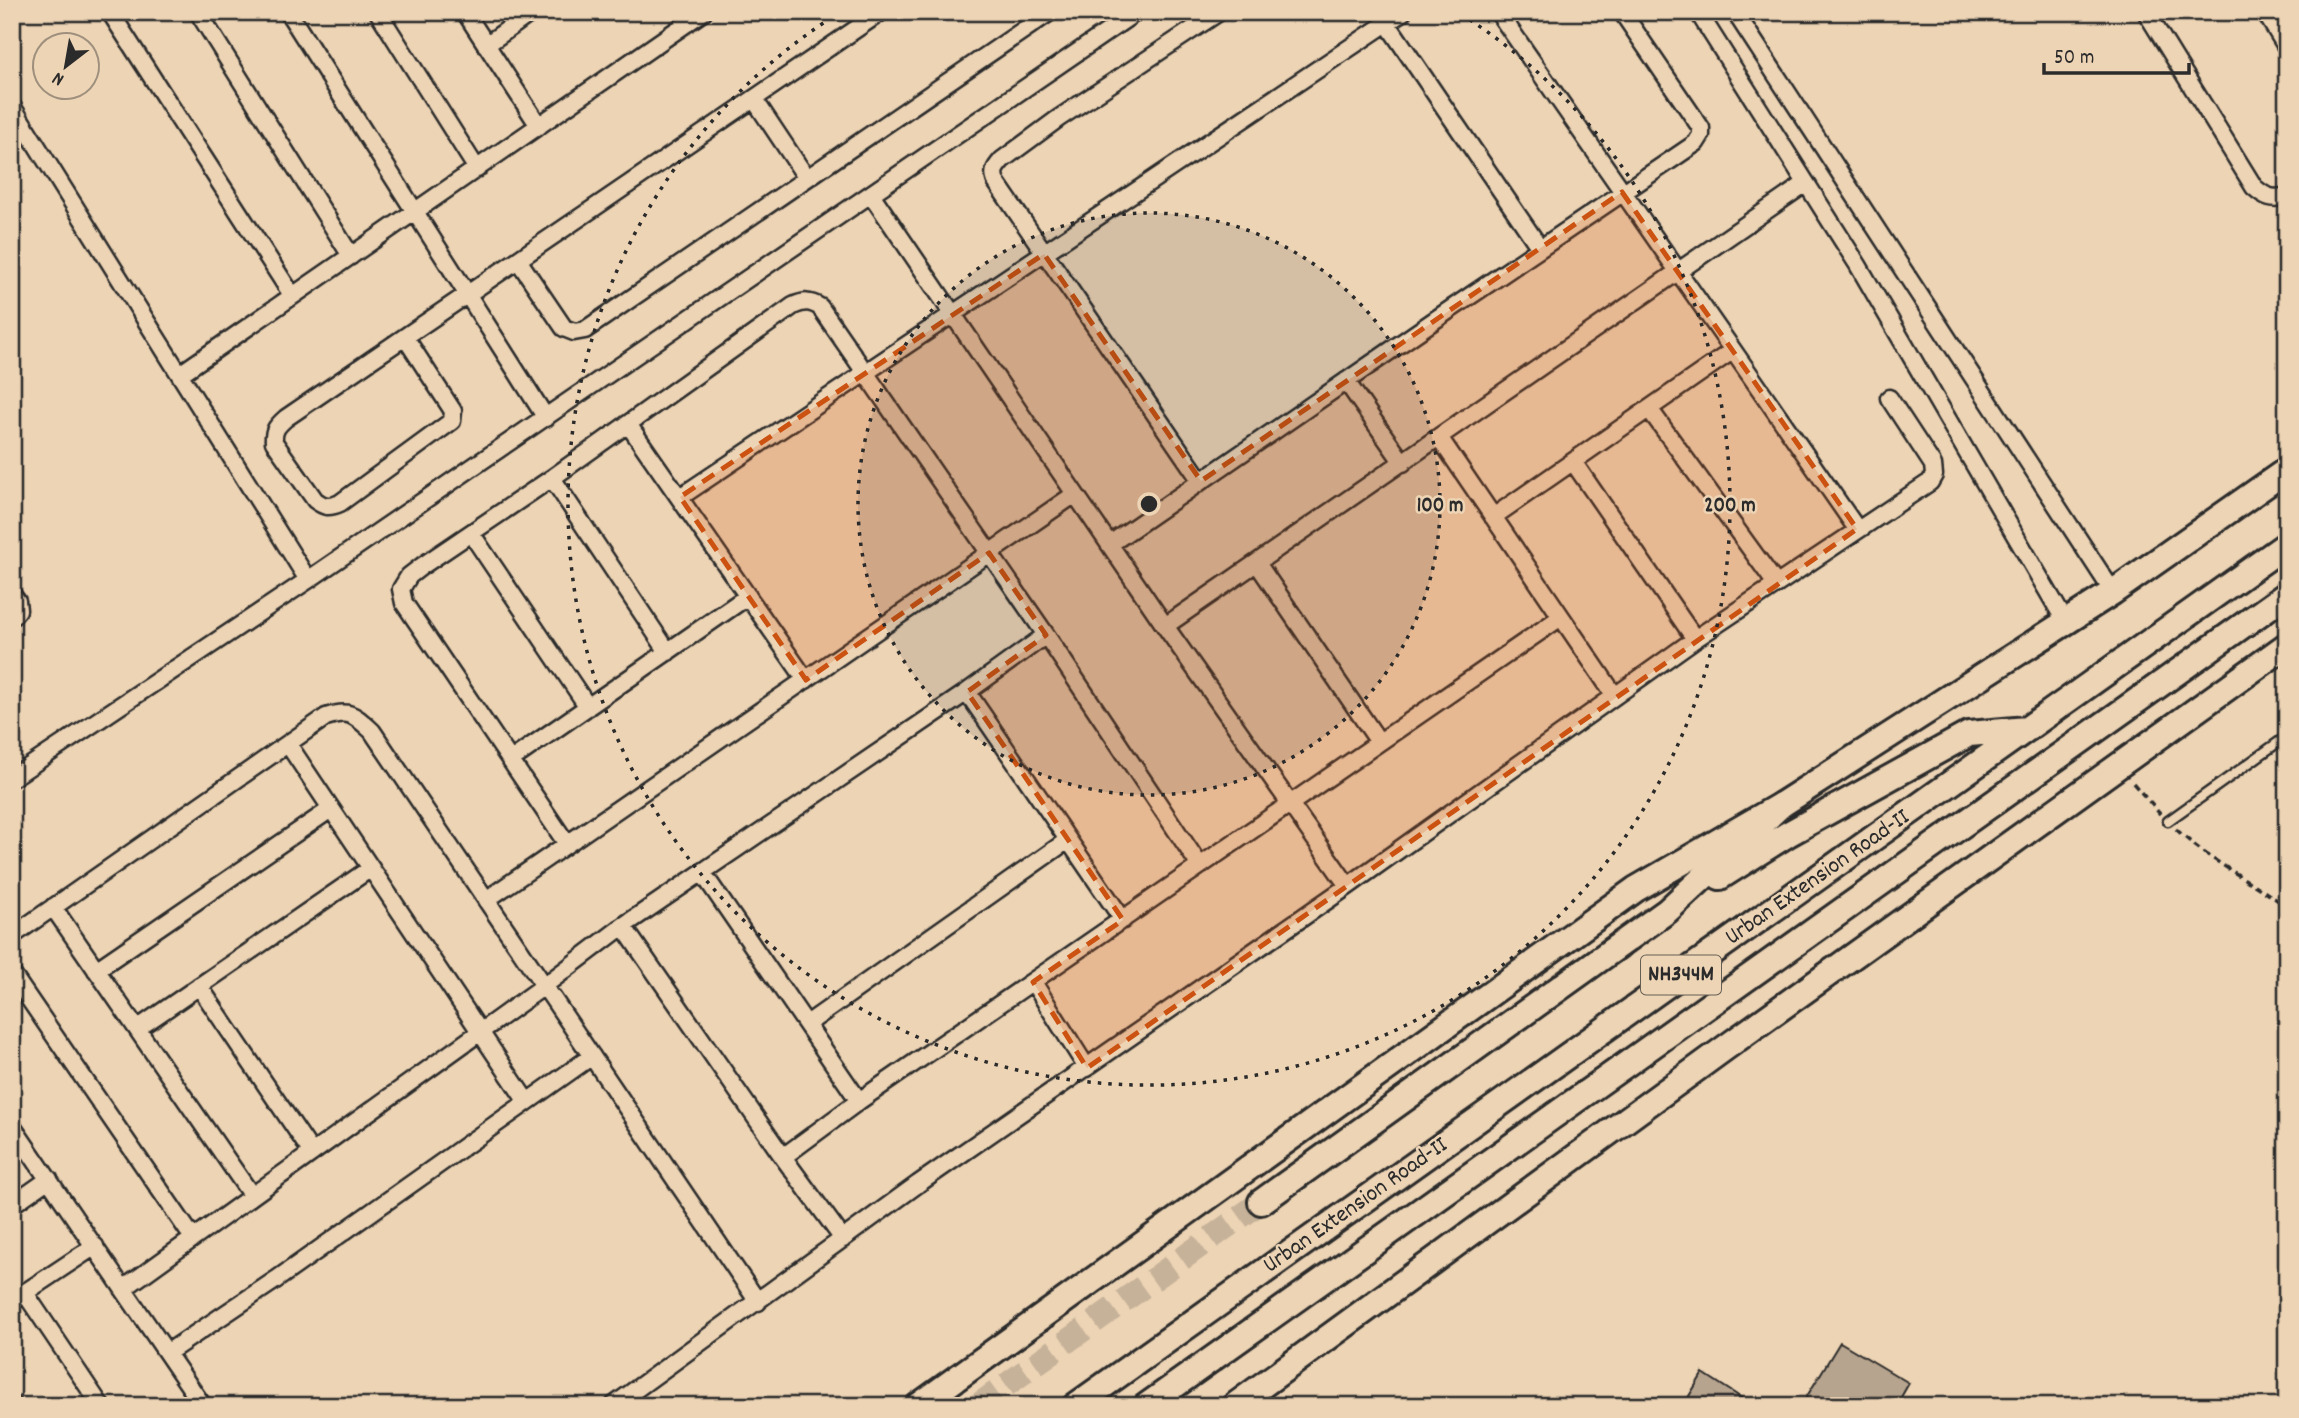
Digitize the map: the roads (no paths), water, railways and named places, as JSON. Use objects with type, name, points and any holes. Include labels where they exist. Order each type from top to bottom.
[{"type":"main road","points":[[918,1406],[1636,889],[1781,805],[2112,592],[2287,470]]},
{"type":"main road","name":"Urban Extension Road-II","points":[[1075,1406],[2287,544]]},
{"type":"main road","name":"Urban Extension Road-II","points":[[1146,1406],[2287,594]]},
{"type":"main road","points":[[1234,1406],[1736,1040],[2287,645]]},
{"type":"main road","points":[[1261,1202],[1667,911],[1788,834],[1969,734],[2029,729]]},
{"type":"main road","points":[[1667,911],[1781,805]]},
{"type":"street","points":[[110,12],[292,295]]},
{"type":"street","points":[[198,12],[351,256]]},
{"type":"street","points":[[288,12],[546,418]]},
{"type":"street","points":[[378,12],[477,169]]},
{"type":"street","points":[[465,12],[539,126]]},
{"type":"street","points":[[486,45],[532,12]]},
{"type":"street","points":[[180,374],[703,12]]},
{"type":"street","points":[[405,337],[453,411],[452,421],[340,503],[324,507],[315,500],[274,442],[276,426],[405,337],[881,12]]},
{"type":"street","points":[[518,260],[564,328],[575,332],[585,330],[1050,12]]},
{"type":"street","points":[[1201,481],[1044,254],[993,175],[1002,160],[1059,118],[1219,12]]},
{"type":"street","points":[[680,497],[1403,12]]},
{"type":"street","points":[[1498,12],[1857,529]]},
{"type":"street","points":[[1110,544],[1622,192],[1689,150],[1701,135],[1701,128],[1622,12]]},
{"type":"street","points":[[1698,12],[1858,265],[2065,621]]},
{"type":"street","points":[[1735,12],[2112,592]]},
{"type":"street","points":[[2146,12],[2254,187],[2273,199],[2287,196]]},
{"type":"street","points":[[2264,12],[2287,48]]},
{"type":"street","points":[[14,774],[309,580],[871,194],[1126,15]]},
{"type":"street","points":[[1387,23],[1540,248]]},
{"type":"street","points":[[754,99],[806,177]]},
{"type":"street","points":[[12,106],[309,580]]},
{"type":"street","points":[[1165,626],[1806,183]]},
{"type":"street","points":[[871,194],[1165,626],[1348,886]]},
{"type":"street","points":[[567,844],[404,603],[401,589],[409,576],[793,306],[811,302],[820,307],[1046,635],[1200,866]]},
{"type":"street","points":[[1493,517],[1732,351]]},
{"type":"street","points":[[1346,381],[1403,463]]},
{"type":"street","points":[[613,1406],[918,1184],[1348,886],[1695,639],[1930,482],[1934,475],[1933,465],[1889,398]]},
{"type":"street","points":[[1650,410],[1776,584]]},
{"type":"street","points":[[628,424],[806,680]]},
{"type":"street","points":[[1439,437],[1615,696]]},
{"type":"street","points":[[1574,463],[1695,639]]},
{"type":"street","points":[[552,478],[668,652]]},
{"type":"street","points":[[486,900],[1075,494]]},
{"type":"street","points":[[471,533],[588,707]]},
{"type":"street","points":[[1257,563],[1380,742]]},
{"type":"street","points":[[12,594],[17,601],[18,610],[12,617]]},
{"type":"street","points":[[510,760],[748,596]]},
{"type":"street","points":[[783,1157],[859,1101],[1561,617]]},
{"type":"street","points":[[124,1289],[623,926],[967,692],[1046,635]]},
{"type":"street","points":[[967,692],[1123,920]]},
{"type":"street","points":[[12,936],[326,717],[341,712],[355,716],[372,731],[758,1301]]},
{"type":"street","points":[[288,744],[527,1102]]},
{"type":"street","points":[[96,970],[331,809]]},
{"type":"street","points":[[807,1024],[1068,839]]},
{"type":"street","points":[[137,1029],[371,868]]},
{"type":"street","points":[[702,872],[859,1101]]},
{"type":"street","points":[[53,907],[252,1196]]},
{"type":"street","points":[[623,926],[843,1239]]},
{"type":"street","points":[[12,974],[193,1238]]},
{"type":"street","points":[[1033,982],[1087,1068]]},
{"type":"street","points":[[199,986],[312,1153]]},
{"type":"street","points":[[167,1353],[277,1279],[592,1056]]},
{"type":"street","points":[[12,1126],[203,1406]]},
{"type":"street","points":[[12,1205],[49,1179]]},
{"type":"street","points":[[95,1246],[19,1297],[101,1406]]},
{"type":"lane","points":[[2168,821],[2287,736]]},
{"type":"tunnel","points":[[977,1406],[1261,1202]]}]
